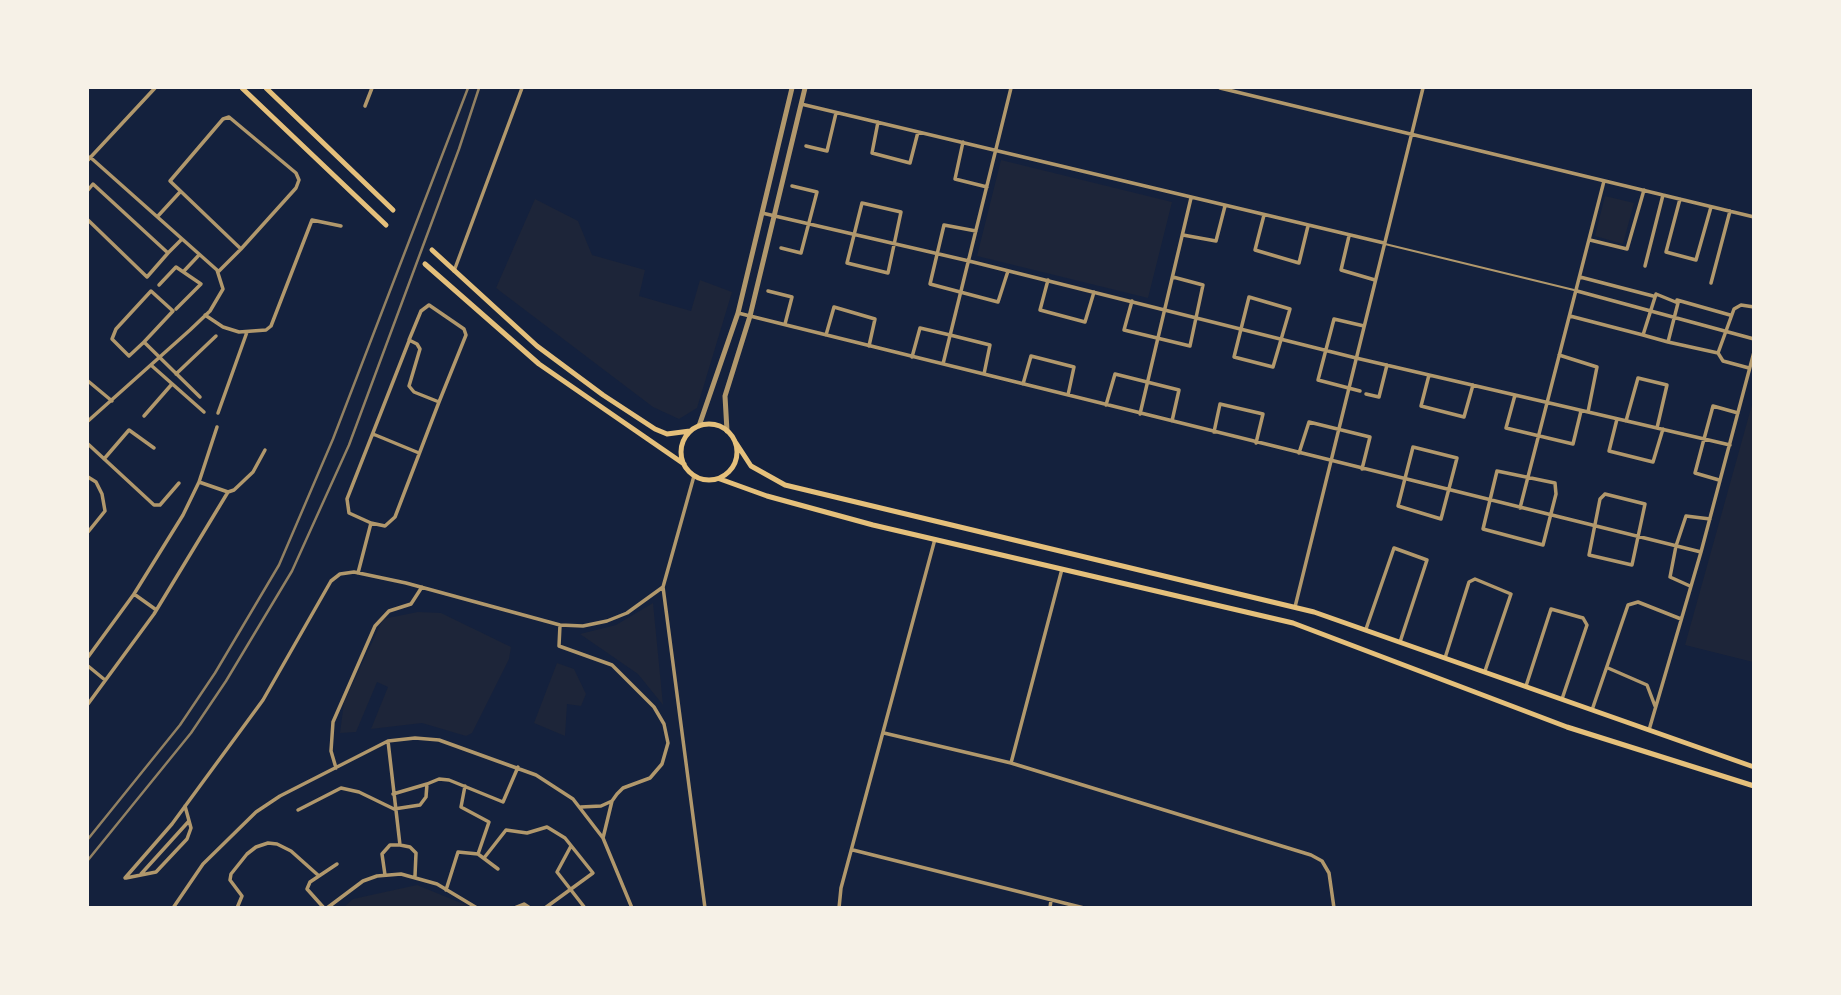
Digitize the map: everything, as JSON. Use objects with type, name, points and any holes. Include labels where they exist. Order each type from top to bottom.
[{"type":"main road","points":[[242,88],[386,225]]},
{"type":"main road","points":[[266,88],[393,210]]},
{"type":"main road","points":[[432,250],[537,346],[603,395],[667,434],[713,424],[727,431],[751,466],[785,485],[1295,607],[1754,767]]},
{"type":"main road","points":[[425,264],[539,364],[684,464],[694,476],[711,481],[733,468],[736,443]]},
{"type":"main road","points":[[684,464],[682,447],[690,431]]},
{"type":"main road","points":[[720,478],[767,496],[935,540],[1293,624],[1567,727],[1754,786]]},
{"type":"street","points":[[88,421],[152,366],[205,316],[221,296],[223,280],[218,272],[89,159],[155,88]]},
{"type":"street","points":[[365,106],[372,88]]},
{"type":"street","points":[[454,271],[522,88]]},
{"type":"street","points":[[699,426],[738,313],[792,88]]},
{"type":"street","points":[[727,431],[726,396],[750,316],[805,88]]},
{"type":"street","points":[[943,364],[1012,88]]},
{"type":"street","points":[[1220,88],[1754,217]]},
{"type":"street","points":[[1295,607],[1423,88]]},
{"type":"street","points":[[802,104],[1384,243]]},
{"type":"street","points":[[806,146],[827,151],[837,112]]},
{"type":"street","points":[[218,272],[241,248],[296,188],[299,180],[296,173],[229,117],[223,119],[172,177],[172,185],[241,248]]},
{"type":"street","points":[[878,122],[872,153],[910,163],[918,132]]},
{"type":"street","points":[[963,142],[956,179],[987,187]]},
{"type":"street","points":[[1520,508],[1604,181]]},
{"type":"street","points":[[88,190],[93,184],[168,253]]},
{"type":"street","points":[[781,248],[801,253],[817,192],[792,186]]},
{"type":"street","points":[[1590,239],[1627,250],[1644,190]]},
{"type":"street","points":[[157,217],[180,192]]},
{"type":"street","points":[[1645,266],[1663,195]]},
{"type":"street","points":[[1140,414],[1191,198]]},
{"type":"street","points":[[1681,199],[1666,252],[1696,260],[1711,207]]},
{"type":"street","points":[[862,203],[901,212],[895,244],[887,273],[847,263],[862,203]]},
{"type":"street","points":[[1183,235],[1216,241],[1225,206]]},
{"type":"street","points":[[1711,283],[1730,211]]},
{"type":"street","points":[[762,213],[969,261],[1473,386],[1730,444]]},
{"type":"street","points":[[1264,215],[1255,250],[1299,263],[1308,225]]},
{"type":"street","points":[[88,220],[147,277],[182,239]]},
{"type":"street","points":[[205,316],[223,327],[247,332],[271,326],[312,220],[341,226]]},
{"type":"street","points":[[976,231],[944,225],[930,284],[998,302],[1008,271]]},
{"type":"street","points":[[1349,235],[1341,270],[1376,280]]},
{"type":"street","points":[[184,271],[199,255]]},
{"type":"street","points":[[159,285],[173,268],[184,271],[201,284],[176,309]]},
{"type":"street","points":[[1132,301],[1124,330],[1190,345],[1203,285],[1173,277]]},
{"type":"street","points":[[1580,277],[1730,315]]},
{"type":"street","points":[[1048,281],[1040,310],[1085,322],[1094,292]]},
{"type":"street","points":[[151,291],[173,311],[144,342],[129,356],[112,339],[116,329],[151,291]]},
{"type":"street","points":[[768,291],[792,297],[785,324]]},
{"type":"street","points":[[1577,291],[1754,339]]},
{"type":"street","points":[[1643,335],[1653,296]]},
{"type":"street","points":[[1248,297],[1290,309],[1273,367],[1234,357],[1240,328],[1248,297]]},
{"type":"street","points":[[1668,341],[1677,300]]},
{"type":"street","points":[[429,305],[464,329],[466,335],[391,522],[385,526],[349,513],[346,505],[409,340],[421,312],[429,305]]},
{"type":"street","points":[[1718,353],[1730,315],[1741,305],[1754,307]]},
{"type":"street","points":[[825,335],[834,307],[875,319],[869,346]]},
{"type":"street","points":[[738,313],[1701,552]]},
{"type":"street","points":[[1570,316],[1718,353],[1723,361],[1749,368]]},
{"type":"street","points":[[1360,391],[1318,380],[1334,319],[1364,326]]},
{"type":"street","points":[[912,356],[920,328],[950,335],[990,345],[984,374]]},
{"type":"street","points":[[218,413],[247,332]]},
{"type":"street","points":[[176,374],[216,336]]},
{"type":"street","points":[[409,340],[417,344],[419,349],[409,382],[411,389],[439,402]]},
{"type":"street","points":[[144,342],[200,397]]},
{"type":"street","points":[[1648,732],[1701,552],[1754,352]]},
{"type":"street","points":[[1559,355],[1597,367],[1588,412]]},
{"type":"street","points":[[1023,384],[1031,356],[1074,367],[1068,396]]},
{"type":"street","points":[[1366,394],[1379,397],[1387,365]]},
{"type":"street","points":[[152,366],[204,412]]},
{"type":"street","points":[[1106,405],[1115,374],[1180,390],[1172,422]]},
{"type":"street","points":[[1429,375],[1421,406],[1464,417],[1473,386]]},
{"type":"street","points":[[1626,421],[1638,378],[1667,385],[1657,428]]},
{"type":"street","points":[[88,381],[112,401]]},
{"type":"street","points":[[144,416],[172,384]]},
{"type":"street","points":[[1515,395],[1506,428],[1538,436],[1573,444],[1581,411]]},
{"type":"street","points":[[1214,432],[1220,404],[1263,414],[1256,443]]},
{"type":"street","points":[[1720,480],[1695,473],[1704,439],[1713,406],[1738,413]]},
{"type":"street","points":[[1618,419],[1609,451],[1653,462],[1663,429]]},
{"type":"street","points":[[1299,453],[1309,422],[1339,429],[1370,437],[1362,469]]},
{"type":"street","points":[[88,657],[134,594],[183,516],[199,482],[217,427]]},
{"type":"street","points":[[104,459],[129,430],[154,448]]},
{"type":"street","points":[[373,434],[419,453]]},
{"type":"street","points":[[88,444],[154,505],[160,505],[179,483]]},
{"type":"street","points":[[1413,447],[1457,458],[1441,519],[1398,506],[1405,480],[1413,447]]},
{"type":"street","points":[[88,704],[155,609],[228,492],[253,472],[265,450]]},
{"type":"street","points":[[1497,471],[1528,477],[1555,483],[1556,494],[1544,543],[1540,546],[1483,528],[1497,471]]},
{"type":"street","points":[[694,476],[663,587],[705,908]]},
{"type":"street","points":[[88,477],[96,482],[102,494],[105,511],[88,531]]},
{"type":"street","points":[[199,482],[228,492]]},
{"type":"street","points":[[1602,495],[1640,502],[1646,509],[1634,561],[1628,566],[1590,555],[1594,526],[1602,495]]},
{"type":"street","points":[[1691,586],[1670,577],[1676,546],[1686,516],[1710,519]]},
{"type":"street","points":[[358,573],[371,523]]},
{"type":"street","points":[[839,908],[841,888],[935,540]]},
{"type":"street","points":[[1366,630],[1394,548],[1401,550],[1427,560],[1400,642]]},
{"type":"street","points":[[1011,763],[1062,568]]},
{"type":"street","points":[[185,806],[191,828],[187,839],[156,872],[125,878],[185,806],[263,700],[331,581],[340,574],[358,573],[422,587],[533,620],[583,626],[627,613],[663,587]]},
{"type":"street","points":[[1445,658],[1471,579],[1508,591],[1511,597],[1484,673]]},
{"type":"street","points":[[336,768],[331,751],[333,722],[375,625],[389,611],[411,604],[422,587]]},
{"type":"street","points":[[134,594],[155,609]]},
{"type":"street","points":[[1592,712],[1628,605],[1632,601],[1681,619]]},
{"type":"street","points":[[1525,688],[1551,609],[1583,618],[1587,625],[1562,701]]},
{"type":"street","points":[[560,625],[559,646],[612,665],[646,698],[664,724],[668,743],[663,764],[650,778],[623,788],[612,801],[601,806],[581,807]]},
{"type":"street","points":[[88,666],[105,680]]},
{"type":"street","points":[[1608,667],[1647,685],[1655,708]]},
{"type":"street","points":[[884,733],[1011,763],[1311,855],[1322,861],[1329,873],[1334,908]]},
{"type":"street","points":[[173,908],[203,864],[256,812],[388,741],[407,738],[439,740],[518,767],[556,786],[581,807],[603,838],[632,908]]},
{"type":"street","points":[[388,741],[400,845]]},
{"type":"street","points":[[393,794],[439,779],[465,786],[503,802],[518,767]]},
{"type":"street","points":[[299,810],[341,788],[359,792],[394,809],[421,805],[426,797],[427,784]]},
{"type":"street","points":[[465,786],[461,807],[489,822],[478,854]]},
{"type":"street","points":[[603,838],[612,801]]},
{"type":"street","points":[[139,877],[189,821]]},
{"type":"street","points":[[484,858],[506,830],[527,833],[547,827],[571,846],[593,873],[545,908]]},
{"type":"street","points":[[237,908],[242,897],[230,880],[231,874],[247,854],[268,842],[291,851],[319,876]]},
{"type":"street","points":[[385,875],[382,854],[390,845],[400,845],[410,846],[416,853],[415,876]]},
{"type":"street","points":[[571,846],[557,872],[585,908]]},
{"type":"street","points":[[853,850],[1084,908]]},
{"type":"street","points":[[446,890],[458,852],[478,854],[498,869]]},
{"type":"street","points":[[337,864],[310,881],[307,889],[325,908],[363,881],[385,875],[415,876],[477,908]]},
{"type":"street","points":[[1050,908],[1051,900]]},
{"type":"street","points":[[514,908],[524,905],[530,908]]},
{"type":"lane","points":[[1384,243],[1577,291]]},
{"type":"shaded area","points":[[1001,160],[1172,202],[1148,298],[977,256]]},
{"type":"shaded area","points":[[1605,196],[1634,203],[1623,244],[1595,236]]},
{"type":"shaded area","points":[[535,199],[578,221],[592,255],[645,270],[639,296],[691,311],[700,280],[732,292],[697,408],[679,419],[653,407],[496,288]]},
{"type":"shaded area","points":[[1753,401],[1753,662],[1685,645]]},
{"type":"shaded area","points":[[653,603],[663,705],[638,674],[580,634],[616,625]]},
{"type":"shaded area","points":[[418,612],[441,613],[511,647],[509,659],[472,733],[466,736],[422,723],[371,729],[388,687],[377,682],[356,732],[340,733],[344,702],[383,619]]},
{"type":"shaded area","points":[[557,663],[574,669],[586,694],[581,706],[567,704],[565,736],[534,723]]},
{"type":"shaded area","points":[[417,885],[471,907],[344,907],[353,899]]},
{"type":"railway","points":[[88,839],[180,725],[215,673],[279,565],[333,439],[468,88]]},
{"type":"railway","points":[[88,860],[191,733],[226,681],[292,571],[349,445],[479,88]]}]
